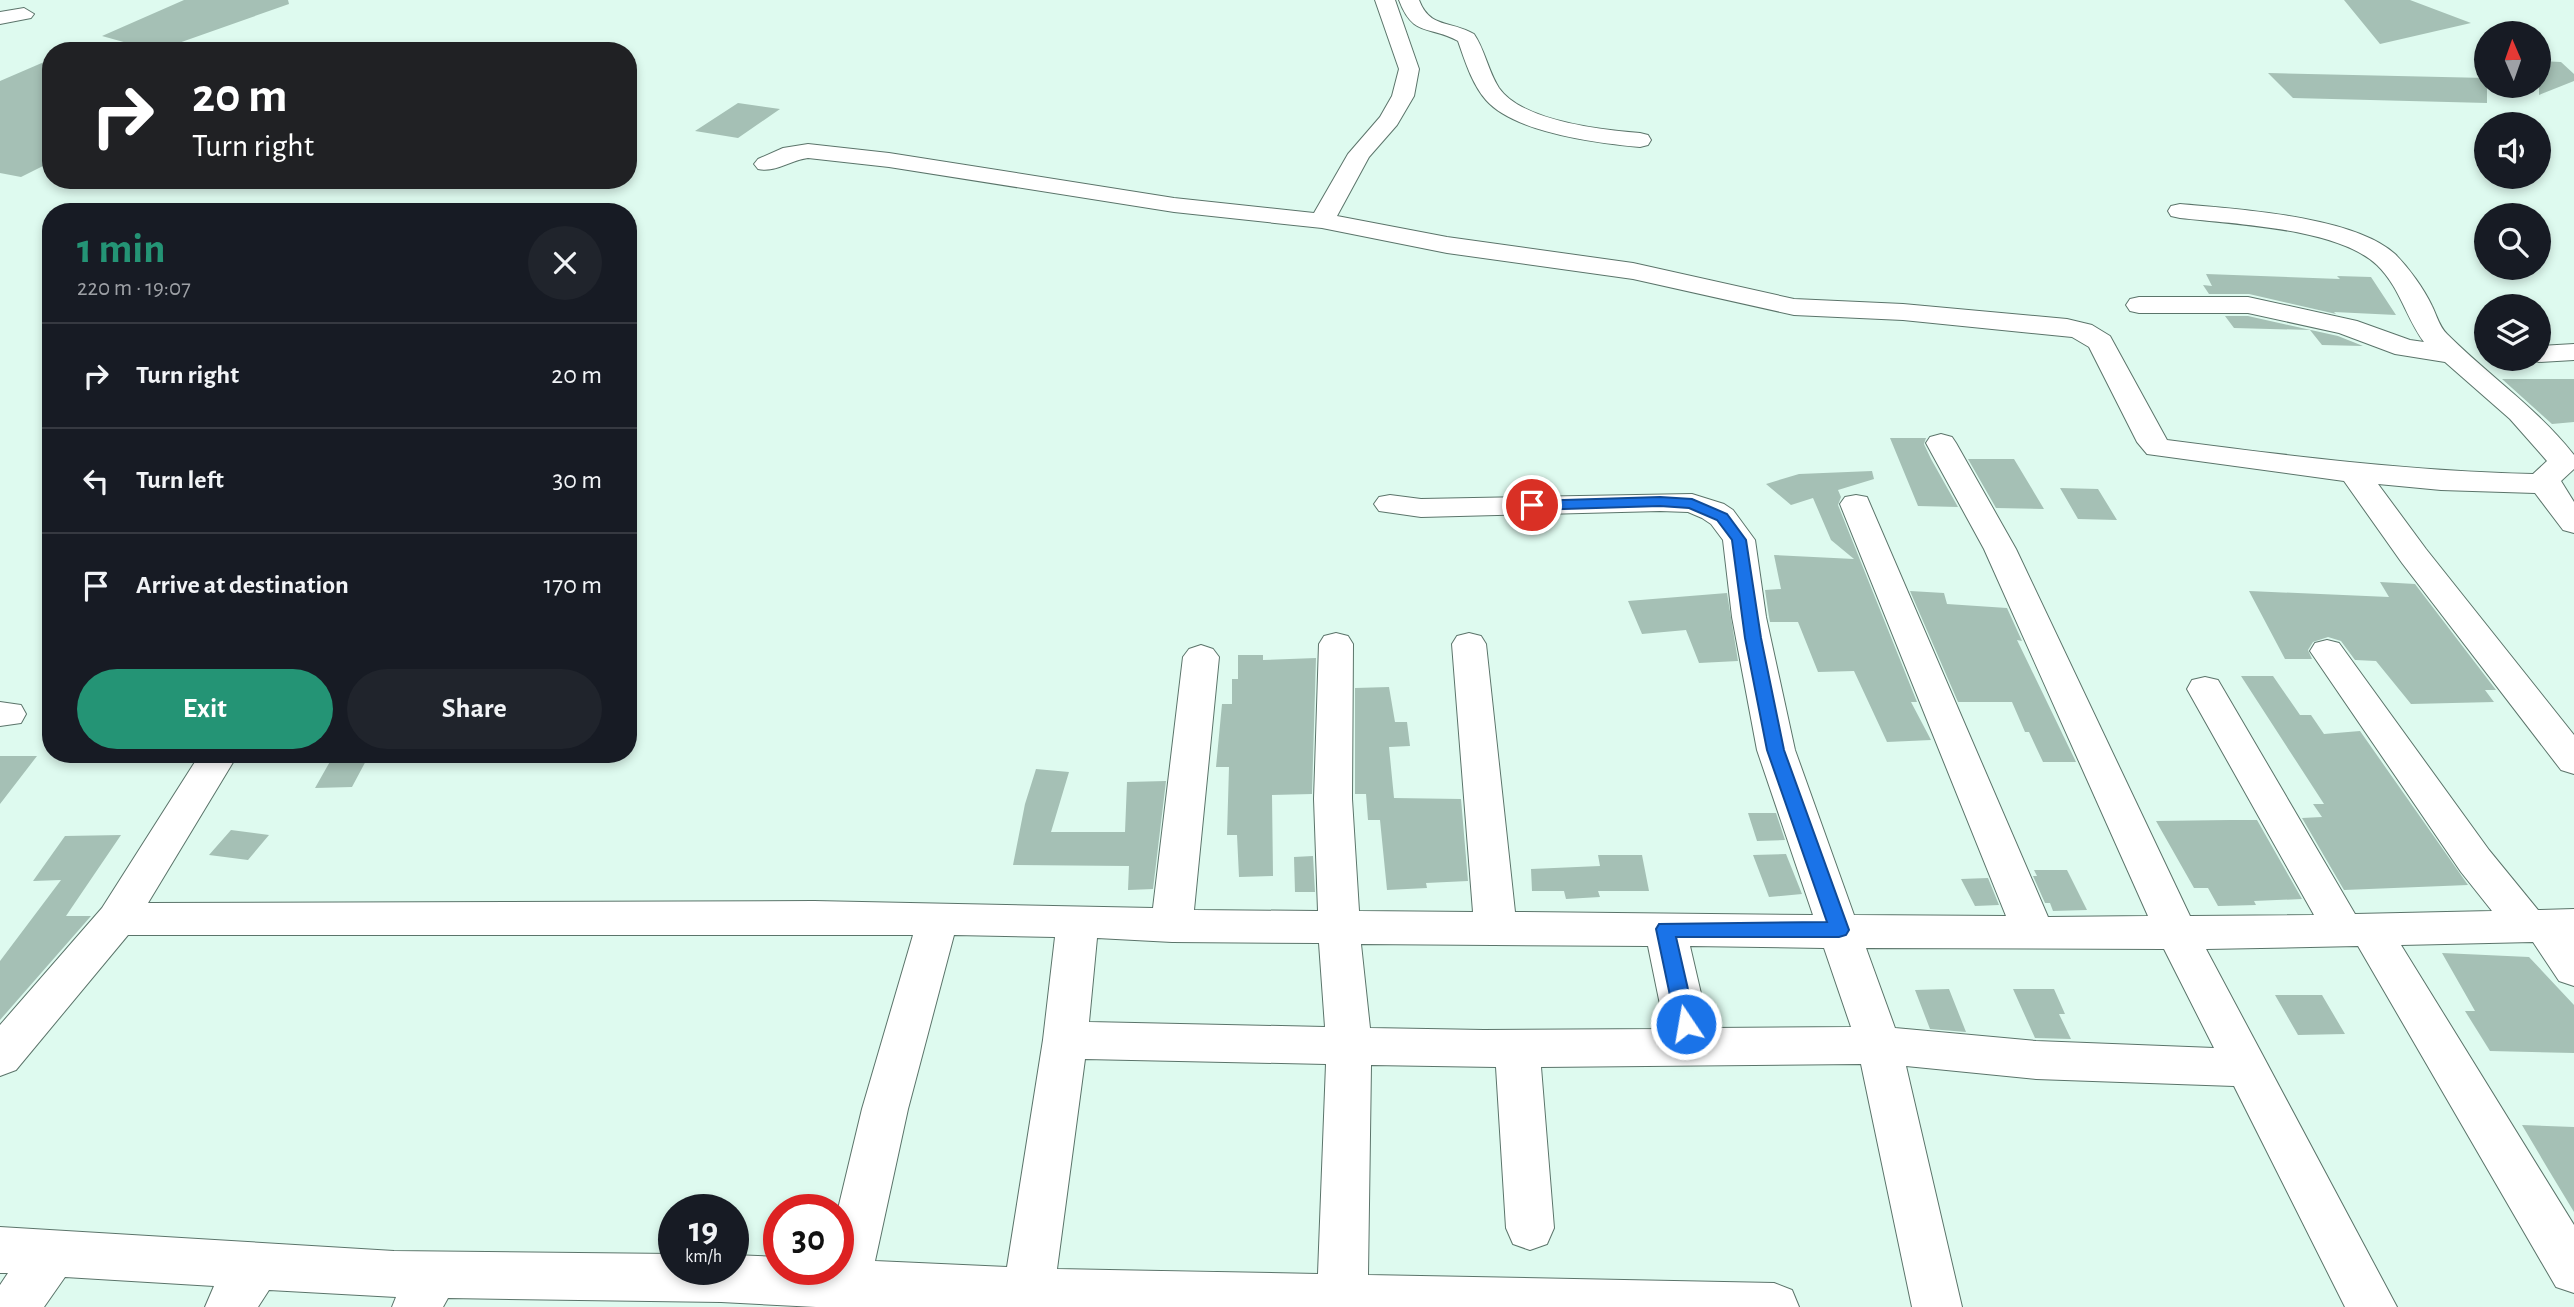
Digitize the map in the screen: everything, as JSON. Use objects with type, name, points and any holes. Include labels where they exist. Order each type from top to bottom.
[{"type":"street","points":[[1322,220],[1359,154],[1389,120],[1403,96],[1409,69],[1385,0]]},
{"type":"street","points":[[1409,0],[1412,13],[1419,22],[1467,38],[1493,96],[1511,110],[1540,122],[1640,140]]},
{"type":"street","points":[[0,18],[24,14]]},
{"type":"street","points":[[766,164],[791,153],[808,150],[889,160],[1219,212],[1322,220],[1447,245],[1633,271],[1794,307],[1964,317],[2082,331],[2100,342],[2152,442],[2158,447],[2354,473],[2566,493]]},
{"type":"street","points":[[2180,211],[2270,222],[2353,241],[2371,248],[2385,258],[2420,307],[2428,328],[2486,381],[2566,493]]},
{"type":"street","points":[[2139,305],[2248,305],[2347,327],[2405,348],[2474,358]]},
{"type":"street","points":[[2551,353],[2574,352]]},
{"type":"street","points":[[1941,443],[2000,549],[2176,931],[2372,1307]]},
{"type":"street","points":[[2354,473],[2570,752]]},
{"type":"street","points":[[1390,504],[1421,509],[1692,503],[1722,517],[1739,540],[1749,617],[1776,750],[1879,1045],[1937,1307]]},
{"type":"street","points":[[1856,504],[2034,933]]},
{"type":"street","points":[[1469,643],[1495,929]]},
{"type":"street","points":[[1336,644],[1334,799],[1339,928],[1349,1046],[1342,1303]]},
{"type":"street","points":[[2327,651],[2475,861],[2548,925],[2574,969]]},
{"type":"street","points":[[1172,926],[1201,657]]},
{"type":"street","points":[[2205,688],[2574,1270]]},
{"type":"street","points":[[0,1057],[117,919],[213,763]]},
{"type":"street","points":[[117,919],[814,916],[1078,921],[1172,926],[2034,933],[2357,931],[2548,925]]},
{"type":"street","points":[[842,1295],[885,1109],[938,919]]},
{"type":"street","points":[[1028,1300],[1065,1040],[1078,921]]},
{"type":"street","points":[[1665,929],[1691,1047]]},
{"type":"street","points":[[1065,1040],[1517,1049],[1879,1045],[2036,1060],[2248,1068]]},
{"type":"street","points":[[1517,1049],[1530,1228]]},
{"type":"street","points":[[0,1250],[256,1266],[425,1291],[625,1292],[721,1278],[842,1295],[1028,1300],[1774,1307]]},
{"type":"street","points":[[14,1307],[53,1253]]},
{"type":"street","points":[[230,1307],[256,1266]]},
{"type":"building","points":[[184,0],[288,0],[289,4],[181,42],[124,42],[102,36]]},
{"type":"building","points":[[2344,0],[2410,0],[2471,23],[2380,44]]},
{"type":"building","points":[[2552,62],[2561,62],[2574,74],[2574,81],[2552,90]]},
{"type":"building","points":[[42,63],[42,166],[21,177],[0,173],[0,81]]},
{"type":"building","points":[[2268,73],[2474,78],[2474,98],[2487,98],[2487,103],[2293,98]]},
{"type":"building","points":[[738,103],[780,109],[738,138],[695,131]]},
{"type":"building","points":[[2206,274],[2340,279],[2337,276],[2371,277],[2396,315],[2334,312],[2336,314],[2249,294],[2209,294],[2203,285],[2212,286]]},
{"type":"building","points":[[2225,316],[2248,316],[2338,336],[2363,346],[2322,345],[2310,330],[2234,328]]},
{"type":"building","points":[[2502,379],[2574,379],[2574,422],[2552,424]]},
{"type":"building","points":[[1890,438],[1926,438],[1924,444],[1958,507],[1918,506]]},
{"type":"building","points":[[1968,459],[2014,459],[2044,509],[1996,508]]},
{"type":"building","points":[[1872,471],[1874,479],[1838,490],[1841,497],[1838,505],[1917,702],[1911,702],[1931,740],[1887,742],[1854,671],[1818,672],[1798,622],[1770,622],[1765,590],[1781,589],[1774,555],[1854,559],[1831,540],[1813,498],[1791,505],[1766,484],[1799,474]]},
{"type":"building","points":[[2060,488],[2098,489],[2117,520],[2078,519]]},
{"type":"building","points":[[2380,582],[2415,584],[2496,690],[2485,690],[2494,702],[2411,704],[2376,661],[2355,660],[2341,641],[2328,637],[2313,642],[2308,650],[2312,659],[2285,659],[2249,591],[2389,597]]},
{"type":"building","points":[[1910,591],[1944,593],[1947,604],[2007,608],[2022,641],[2017,640],[2076,762],[2043,762],[2029,732],[2025,732],[2012,702],[1958,702]]},
{"type":"building","points":[[1727,593],[1738,661],[1699,663],[1686,630],[1642,634],[1628,601]]},
{"type":"building","points":[[1238,655],[1263,655],[1263,660],[1316,658],[1312,794],[1272,795],[1273,876],[1239,877],[1237,835],[1227,835],[1229,767],[1216,767],[1222,704],[1232,704],[1232,679],[1238,679]]},
{"type":"building","points":[[2241,676],[2273,676],[2300,715],[2311,715],[2324,734],[2360,731],[2468,885],[2344,890],[2302,818],[2322,817],[2313,804],[2324,804]]},
{"type":"building","points":[[1389,687],[1395,722],[1407,722],[1410,746],[1389,747],[1394,798],[1461,799],[1468,881],[1426,883],[1427,888],[1387,890],[1380,820],[1368,820],[1366,794],[1355,794],[1355,688]]},
{"type":"building","points":[[0,756],[37,756],[0,804]]},
{"type":"building","points":[[329,763],[365,763],[352,787],[315,788]]},
{"type":"building","points":[[1036,769],[1069,772],[1051,832],[1125,832],[1127,782],[1166,781],[1153,889],[1128,890],[1129,866],[1013,865],[1025,804]]},
{"type":"building","points":[[1748,813],[1776,813],[1785,840],[1757,841]]},
{"type":"building","points":[[2257,820],[2302,899],[2254,901],[2256,905],[2218,906],[2208,888],[2194,888],[2156,821]]},
{"type":"building","points":[[231,830],[269,835],[248,860],[209,855]]},
{"type":"building","points":[[121,835],[66,916],[91,916],[0,1020],[0,961],[61,880],[33,881],[65,836]]},
{"type":"building","points":[[1786,854],[1802,894],[1769,897],[1753,855]]},
{"type":"building","points":[[1598,855],[1642,855],[1649,891],[1598,891],[1600,897],[1566,899],[1564,891],[1532,891],[1531,869],[1600,866]]},
{"type":"building","points":[[1313,856],[1315,892],[1295,892],[1294,857]]},
{"type":"building","points":[[2034,870],[2067,870],[2087,910],[2053,911],[2050,903],[2045,903],[2033,876],[2037,876]]},
{"type":"building","points":[[1988,878],[1999,905],[1975,906],[1961,879]]},
{"type":"building","points":[[2442,953],[2529,957],[2574,1005],[2574,1053],[2490,1051],[2465,1011],[2475,1011]]},
{"type":"building","points":[[1949,989],[1966,1032],[1930,1029],[1915,990]]},
{"type":"building","points":[[2013,989],[2054,989],[2065,1014],[2059,1014],[2071,1039],[2035,1038]]},
{"type":"building","points":[[2275,995],[2322,995],[2345,1034],[2298,1035]]},
{"type":"building","points":[[2522,1125],[2574,1127],[2574,1212],[2548,1169]]},
{"type":"route","points":[[1532,505],[1692,503],[1713,510],[1722,517],[1739,540],[1760,681],[1776,750],[1839,930],[1665,929],[1686,1024]]}]
